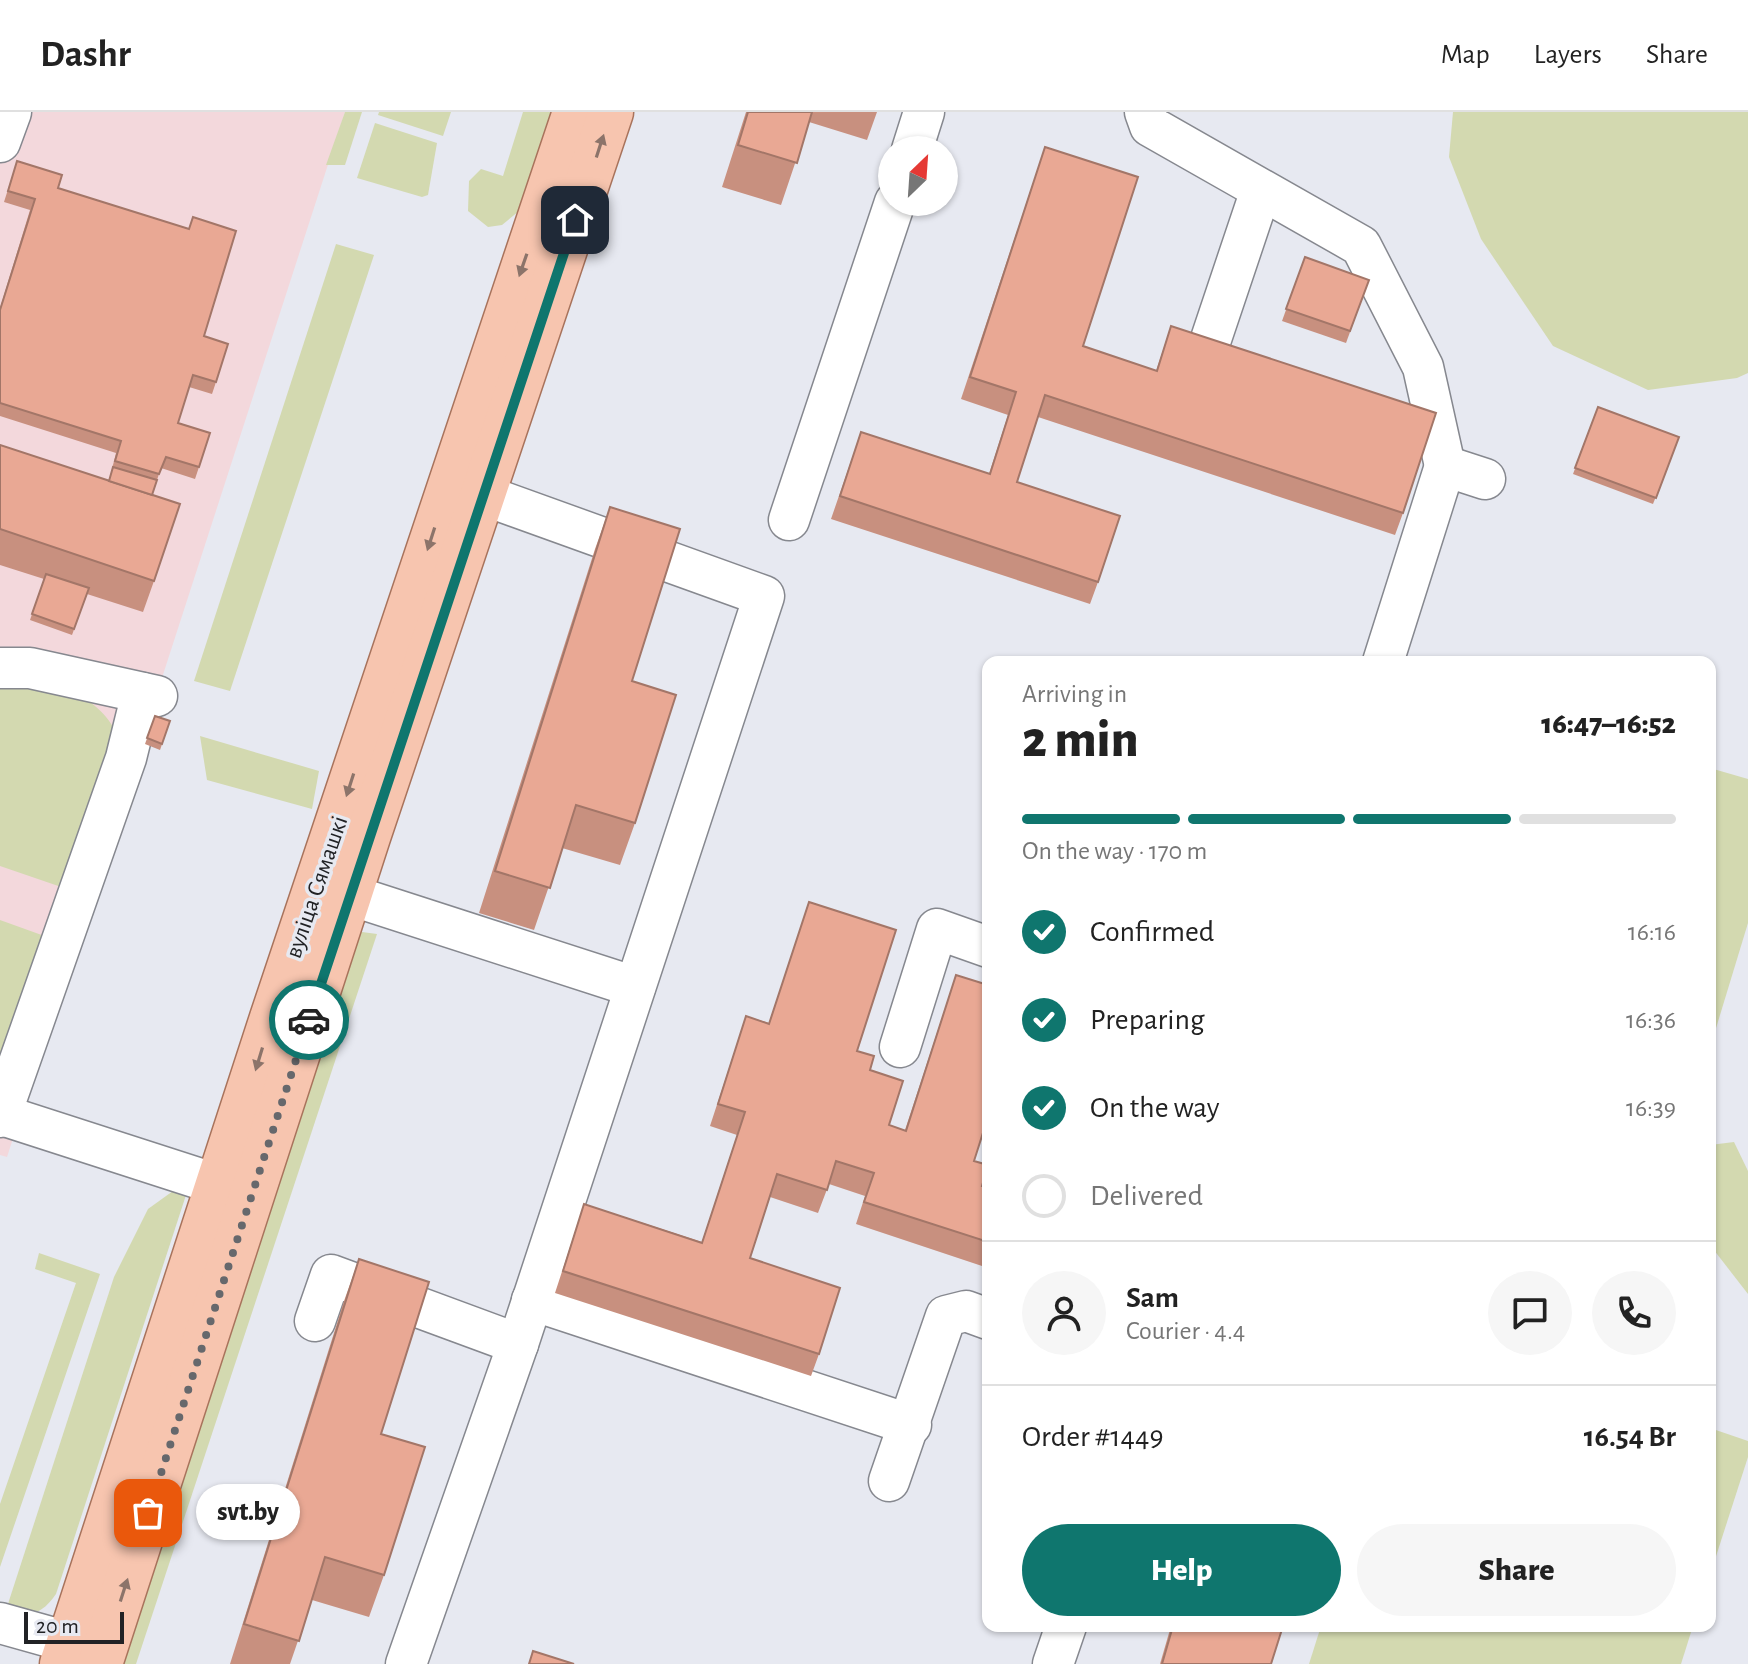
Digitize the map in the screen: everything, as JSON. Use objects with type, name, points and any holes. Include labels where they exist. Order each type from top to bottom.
[{"type":"main road","name":"вуліца Сямашкі","points":[[236,1190],[350,895],[575,112]]},
{"type":"main road","name":"вуліца Сямашкі","points":[[84,1656],[466,489],[611,112]]},
{"type":"lane","points":[[0,142],[11,112]]},
{"type":"lane","points":[[916,136],[924,112]]},
{"type":"lane","points":[[1145,112],[1150,126],[1361,246],[1423,367],[1445,466],[1385,656]]},
{"type":"lane","points":[[1211,339],[1261,190]]},
{"type":"lane","points":[[789,520],[890,216]]},
{"type":"lane","points":[[1445,466],[1485,479]]},
{"type":"lane","points":[[406,1664],[518,1344],[764,596],[466,489]]},
{"type":"lane","points":[[0,668],[30,668],[150,695],[1,1116],[236,1190]]},
{"type":"lane","points":[[350,895],[635,987]]},
{"type":"lane","points":[[900,1047],[937,929],[982,945]]},
{"type":"lane","points":[[315,1321],[331,1275],[518,1344]]},
{"type":"lane","points":[[532,1300],[911,1425]]},
{"type":"lane","points":[[889,1481],[911,1425],[946,1316],[966,1311],[982,1317]]},
{"type":"lane","points":[[0,1623],[84,1656]]},
{"type":"lane","points":[[1053,1664],[1064,1632]]},
{"type":"shaded area","points":[[0,112],[345,112],[7,1157],[0,1155]]},
{"type":"green space","points":[[345,112],[362,112],[345,165],[326,165]]},
{"type":"green space","points":[[379,112],[451,112],[443,136],[378,115]]},
{"type":"green space","points":[[523,112],[554,112],[519,211],[502,225],[488,227],[468,211],[469,181],[481,169],[503,176]]},
{"type":"green space","points":[[1453,112],[1748,112],[1748,373],[1737,378],[1648,390],[1553,346],[1481,239],[1449,157]]},
{"type":"green space","points":[[375,123],[437,143],[428,195],[422,197],[357,178]]},
{"type":"green space","points":[[336,244],[374,255],[230,691],[194,681]]},
{"type":"green space","points":[[0,680],[52,688],[81,697],[106,717],[117,733],[70,890],[0,866]]},
{"type":"green space","points":[[200,736],[319,771],[312,809],[207,780]]},
{"type":"green space","points":[[1716,770],[1748,779],[1748,923],[1716,1028]]},
{"type":"green space","points":[[0,920],[50,938],[0,1085]]},
{"type":"green space","points":[[362,932],[377,934],[136,1664],[114,1664],[353,936]]},
{"type":"green space","points":[[1734,1142],[1748,1171],[1748,1294],[1716,1253],[1716,1144]]},
{"type":"green space","points":[[173,1191],[187,1192],[56,1594],[40,1610],[29,1614],[6,1610],[114,1277],[148,1209]]},
{"type":"green space","points":[[39,1253],[100,1274],[0,1567],[0,1504],[76,1283],[35,1269]]},
{"type":"green space","points":[[1716,1430],[1748,1441],[1748,1457],[1716,1556]]},
{"type":"green space","points":[[1319,1632],[1691,1632],[1681,1664],[1309,1664]]},
{"type":"building","points":[[748,112],[812,112],[797,163],[738,145]]},
{"type":"building","points":[[1045,147],[1138,177],[1083,346],[1157,371],[1171,326],[1436,413],[1403,513],[1045,395],[1017,482],[1120,516],[1098,582],[840,496],[861,432],[990,474],[1016,392],[970,377]]},
{"type":"building","points":[[17,161],[62,175],[58,188],[189,229],[193,217],[236,231],[204,336],[228,344],[216,382],[193,375],[178,423],[210,433],[199,467],[166,457],[159,474],[115,461],[121,441],[0,403],[0,310],[35,199],[8,191]]},
{"type":"building","points":[[1305,257],[1369,280],[1350,331],[1286,309]]},
{"type":"building","points":[[1598,407],[1679,437],[1656,498],[1575,468]]},
{"type":"building","points":[[0,445],[180,504],[154,581],[0,529]]},
{"type":"building","points":[[113,467],[157,480],[152,495],[109,481]]},
{"type":"building","points":[[610,507],[680,529],[632,681],[676,695],[635,823],[576,805],[550,888],[495,871]]},
{"type":"building","points":[[46,574],[89,588],[74,629],[32,614]]},
{"type":"building","points":[[155,716],[170,721],[162,744],[147,738]]},
{"type":"building","points":[[809,902],[896,930],[857,1051],[874,1056],[870,1070],[903,1081],[889,1125],[906,1131],[956,975],[982,983],[982,1136],[974,1161],[982,1163],[982,1240],[864,1202],[874,1173],[836,1161],[827,1190],[777,1174],[750,1258],[840,1288],[819,1354],[563,1271],[584,1204],[702,1243],[745,1112],[718,1104],[746,1016],[769,1024]]},
{"type":"building","points":[[359,1259],[429,1282],[381,1434],[425,1447],[384,1575],[325,1557],[299,1641],[244,1624]]},
{"type":"building","points":[[1171,1632],[1281,1632],[1271,1664],[1162,1664]]},
{"type":"building","points":[[533,1651],[574,1664],[529,1664]]},
{"type":"way so far","points":[[148,1513],[309,1020]]},
{"type":"place","name":"svt.by","points":[[148,1513]]},
{"type":"route","points":[[309,1020],[575,220]]}]
